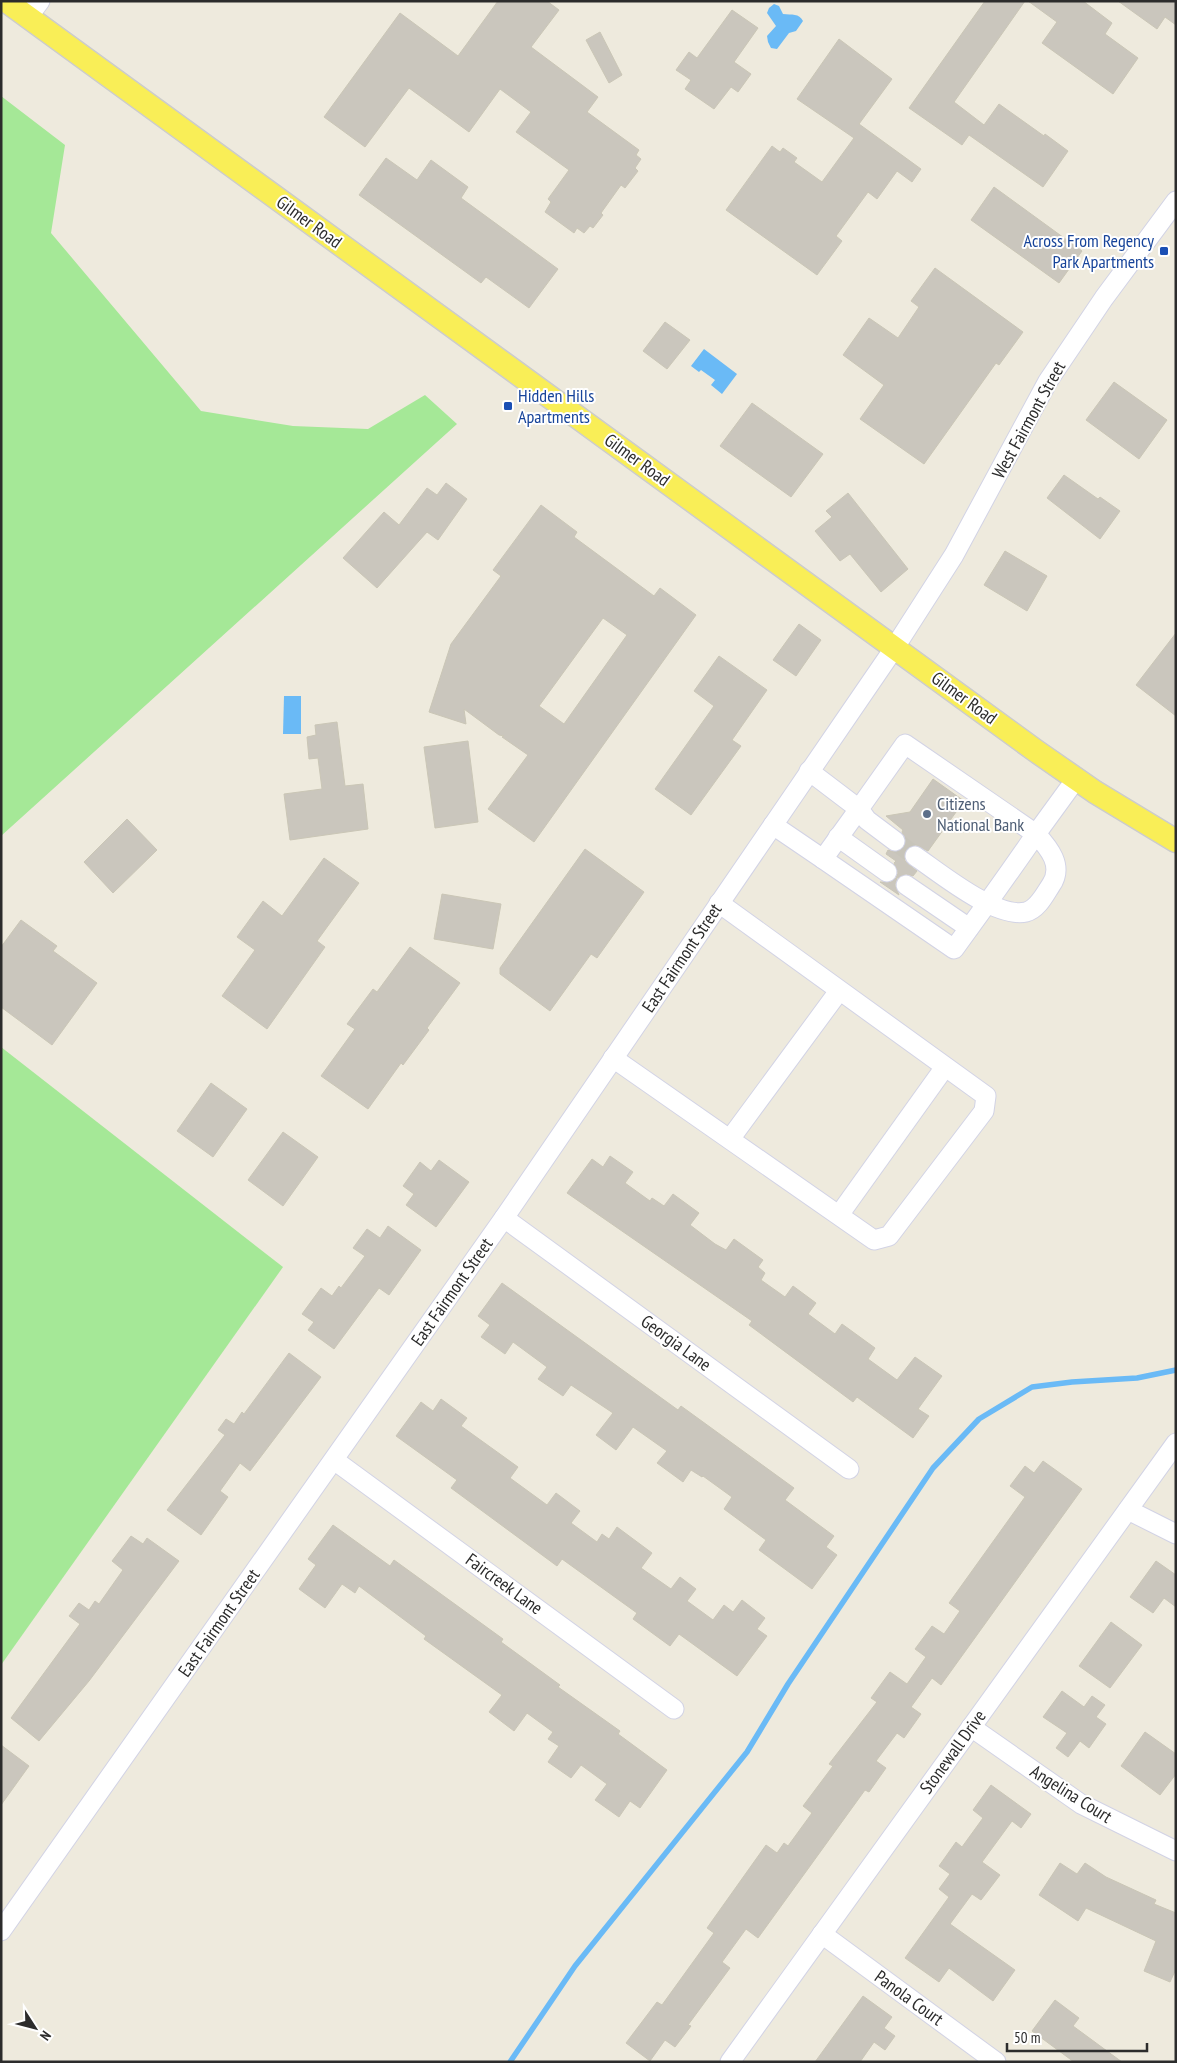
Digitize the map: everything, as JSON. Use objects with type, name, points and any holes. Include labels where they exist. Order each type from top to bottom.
[{"type":"main road","name":"Gilmer Road","points":[[6,1],[34,9],[1076,779],[1176,841]]},
{"type":"street","name":"West Fairmont Street","points":[[895,647],[967,534],[1012,445],[1048,382],[1104,298],[1176,201]]},
{"type":"street","name":"East Fairmont Street","points":[[1,1931],[504,1218],[895,647]]},
{"type":"street","points":[[823,858],[905,744],[1036,834],[1051,850],[1055,862],[1054,880],[1037,906],[1027,912],[1016,912],[986,904],[915,856]]},
{"type":"street","points":[[809,771],[859,808],[867,820],[895,841]]},
{"type":"street","points":[[773,825],[954,949],[1076,779]]},
{"type":"street","points":[[838,837],[888,872]]},
{"type":"street","points":[[906,885],[969,928]]},
{"type":"street","points":[[613,1058],[874,1240],[890,1236],[984,1111],[986,1096],[719,903]]},
{"type":"street","points":[[730,1140],[840,990]]},
{"type":"street","points":[[839,1215],[946,1067]]},
{"type":"street","name":"Georgia Lane","points":[[504,1218],[849,1469]]},
{"type":"street","name":"Stonewall Drive","points":[[730,2062],[1176,1443]]},
{"type":"street","name":"Faircreek Lane","points":[[334,1460],[674,1709]]},
{"type":"street","points":[[1128,1510],[1176,1534]]},
{"type":"street","name":"Angelina Court","points":[[971,1727],[1081,1804],[1176,1851]]},
{"type":"street","name":"Panola Court","points":[[822,1934],[996,2062]]},
{"type":"green space","points":[[1,96],[65,145],[51,233],[201,411],[293,426],[368,429],[425,395],[457,424],[1,836]]},
{"type":"green space","points":[[1,1047],[283,1267],[1,1665]]},
{"type":"water","points":[[774,4],[779,6],[783,14],[797,16],[803,21],[796,31],[789,33],[777,49],[771,48],[767,36],[776,26],[767,13]]},
{"type":"water","points":[[704,349],[737,374],[722,394],[711,385],[715,380],[701,370],[699,372],[691,366]]},
{"type":"water","points":[[284,696],[301,696],[301,734],[283,734]]},
{"type":"building","points":[[498,1],[547,1],[559,10],[531,47],[598,97],[587,112],[639,150],[636,155],[641,159],[635,168],[638,171],[625,188],[621,185],[593,228],[590,226],[584,233],[577,228],[574,233],[545,212],[551,202],[548,199],[569,170],[516,132],[531,112],[500,89],[469,132],[409,88],[365,147],[324,117],[400,13],[458,56]]},
{"type":"building","points":[[985,1],[1025,1],[954,102],[984,125],[999,104],[1068,151],[1043,187],[969,135],[962,145],[909,108]]},
{"type":"building","points":[[1028,1],[1083,1],[1112,23],[1105,34],[1138,58],[1113,94],[1042,43],[1057,22]]},
{"type":"building","points":[[1118,1],[1176,1],[1176,25],[1165,17],[1157,29]]},
{"type":"building","points":[[732,10],[758,28],[734,62],[751,74],[738,92],[731,87],[714,109],[685,89],[691,80],[676,70],[689,52],[697,58]]},
{"type":"building","points":[[600,32],[622,75],[609,83],[586,40]]},
{"type":"building","points":[[839,39],[892,79],[859,124],[921,169],[912,182],[897,171],[877,199],[868,192],[836,236],[842,241],[817,275],[726,210],[772,146],[780,152],[783,148],[797,158],[794,162],[822,182],[854,138],[797,99]]},
{"type":"building","points":[[386,158],[417,180],[431,160],[468,187],[461,198],[558,269],[529,308],[486,277],[481,283],[359,195]]},
{"type":"building","points":[[994,187],[1082,251],[1059,283],[971,220]]},
{"type":"building","points":[[935,268],[1023,332],[999,365],[996,363],[924,464],[860,419],[884,385],[843,355],[869,318],[898,338],[919,307],[911,301]]},
{"type":"building","points":[[665,322],[690,340],[667,369],[643,351]]},
{"type":"building","points":[[1114,382],[1167,420],[1139,459],[1086,420]]},
{"type":"building","points":[[752,403],[823,454],[791,497],[720,446]]},
{"type":"building","points":[[1064,475],[1098,499],[1100,497],[1120,511],[1100,539],[1047,498]]},
{"type":"building","points":[[446,483],[467,499],[438,540],[427,532],[377,588],[343,558],[384,512],[399,525],[427,488],[437,495]]},
{"type":"building","points":[[848,493],[908,569],[881,592],[850,554],[840,561],[815,531],[832,517],[826,511]]},
{"type":"building","points":[[541,505],[577,532],[574,537],[654,596],[660,588],[696,615],[534,842],[488,809],[528,755],[464,709],[466,724],[429,712],[451,644],[501,576],[493,570]],"holes":[[[603,618],[627,635],[564,724],[539,706]]]},
{"type":"building","points":[[1005,551],[1047,576],[1027,611],[984,585]]},
{"type":"building","points":[[799,624],[821,640],[796,676],[773,660]]},
{"type":"building","points":[[1176,633],[1176,716],[1136,685]]},
{"type":"building","points":[[719,656],[767,690],[732,740],[741,746],[691,815],[655,789],[714,706],[694,691]]},
{"type":"building","points":[[337,722],[345,786],[363,784],[368,829],[290,840],[284,794],[322,789],[318,758],[309,759],[307,737],[316,735],[315,725]]},
{"type":"building","points":[[468,741],[478,822],[435,828],[424,747]]},
{"type":"building","name":"Citizens National Bank","points":[[933,779],[964,801],[928,851],[916,845],[910,846],[906,850],[904,855],[905,861],[917,871],[913,876],[906,874],[897,878],[895,885],[899,895],[880,882],[891,882],[896,878],[898,873],[894,863],[896,861],[886,854],[888,850],[900,851],[906,842],[903,830],[886,816],[910,812]]},
{"type":"building","points":[[127,819],[157,850],[113,893],[84,862]]},
{"type":"building","points":[[585,849],[644,892],[597,958],[591,954],[550,1011],[500,974],[500,968]]},
{"type":"building","points":[[324,858],[359,883],[317,941],[325,947],[267,1029],[222,996],[255,950],[237,937],[263,901],[282,916]]},
{"type":"building","points":[[442,894],[501,904],[493,949],[434,939]]},
{"type":"building","points":[[21,920],[57,946],[53,951],[97,983],[52,1045],[1,1007],[1,947]]},
{"type":"building","points":[[410,947],[460,983],[427,1028],[429,1030],[403,1065],[401,1063],[368,1109],[321,1076],[355,1029],[347,1024],[373,989],[377,992]]},
{"type":"building","points":[[211,1083],[247,1109],[213,1157],[177,1131]]},
{"type":"building","points":[[283,1132],[318,1157],[283,1206],[248,1180]]},
{"type":"building","points":[[610,1156],[633,1172],[625,1183],[650,1201],[652,1198],[664,1206],[673,1194],[699,1213],[690,1225],[715,1244],[726,1250],[734,1239],[763,1260],[758,1267],[765,1273],[761,1280],[785,1297],[793,1286],[816,1303],[808,1314],[835,1334],[842,1324],[875,1348],[868,1359],[897,1380],[915,1357],[942,1376],[918,1409],[929,1416],[913,1438],[857,1397],[853,1402],[749,1325],[752,1321],[567,1193],[592,1159],[603,1167]]},
{"type":"building","points":[[439,1160],[469,1182],[436,1227],[406,1205],[414,1194],[403,1186],[420,1162],[431,1171]]},
{"type":"building","points":[[388,1226],[421,1250],[389,1295],[379,1288],[334,1349],[308,1330],[314,1322],[302,1314],[321,1288],[332,1296],[339,1286],[341,1288],[365,1256],[353,1248],[367,1229],[380,1238]]},
{"type":"building","points":[[502,1283],[678,1410],[681,1406],[794,1488],[785,1500],[834,1536],[826,1547],[837,1555],[812,1589],[759,1550],[766,1540],[724,1509],[732,1497],[703,1476],[691,1470],[683,1482],[657,1463],[667,1451],[633,1427],[616,1450],[596,1435],[613,1413],[571,1385],[563,1396],[538,1379],[547,1367],[513,1342],[505,1354],[481,1337],[490,1325],[478,1316]]},
{"type":"building","points":[[289,1353],[321,1377],[250,1471],[240,1463],[220,1491],[228,1497],[201,1535],[167,1510],[225,1435],[218,1430],[226,1419],[234,1424],[242,1412],[244,1414]]},
{"type":"building","points":[[441,1399],[467,1418],[461,1426],[518,1467],[510,1478],[547,1505],[556,1493],[580,1511],[571,1523],[597,1542],[602,1534],[609,1539],[617,1527],[652,1553],[641,1568],[671,1589],[680,1577],[696,1589],[687,1601],[713,1620],[724,1605],[733,1612],[742,1600],[765,1618],[757,1629],[767,1636],[737,1676],[679,1634],[670,1646],[633,1619],[637,1613],[562,1559],[557,1566],[451,1488],[457,1480],[396,1436],[421,1402],[433,1411]]},
{"type":"building","points":[[1043,1461],[1082,1489],[941,1685],[932,1678],[911,1707],[921,1714],[904,1738],[897,1733],[876,1761],[886,1768],[869,1792],[865,1790],[758,1938],[746,1929],[722,1962],[730,1968],[688,2025],[691,2026],[675,2047],[665,2040],[650,2061],[626,2043],[657,2002],[662,2005],[714,1933],[707,1928],[766,1845],[777,1853],[784,1843],[788,1846],[812,1813],[803,1806],[833,1766],[829,1764],[877,1702],[871,1698],[890,1672],[907,1684],[926,1657],[915,1649],[932,1626],[944,1634],[960,1611],[949,1603],[1025,1497],[1010,1486],[1025,1466],[1034,1473]]},
{"type":"building","points":[[333,1525],[390,1566],[394,1560],[503,1639],[501,1642],[560,1685],[558,1687],[620,1731],[618,1734],[667,1770],[640,1808],[630,1801],[619,1817],[595,1800],[607,1784],[581,1765],[571,1778],[548,1762],[559,1746],[548,1739],[553,1732],[527,1713],[514,1731],[489,1712],[502,1695],[424,1639],[426,1636],[359,1586],[355,1593],[342,1584],[325,1608],[299,1589],[316,1565],[308,1559]]},
{"type":"building","points":[[131,1536],[143,1544],[147,1538],[179,1561],[89,1681],[39,1741],[11,1718],[80,1624],[69,1616],[79,1603],[89,1610],[95,1601],[99,1604],[123,1570],[112,1561]]},
{"type":"building","points":[[1156,1561],[1176,1575],[1176,1607],[1164,1598],[1153,1613],[1130,1597]]},
{"type":"building","points":[[1111,1622],[1142,1645],[1110,1688],[1079,1666]]},
{"type":"building","points":[[1062,1691],[1084,1707],[1092,1696],[1105,1705],[1096,1717],[1106,1724],[1089,1748],[1080,1741],[1068,1757],[1056,1748],[1067,1733],[1043,1717]]},
{"type":"building","points":[[1145,1732],[1176,1754],[1176,1774],[1160,1795],[1121,1766]]},
{"type":"building","points":[[1,1745],[29,1766],[1,1805]]},
{"type":"building","points":[[991,1785],[1031,1814],[1021,1828],[1012,1821],[982,1862],[1000,1875],[981,1900],[972,1894],[950,1924],[1015,1970],[993,2001],[949,1968],[939,1982],[905,1958],[949,1897],[939,1889],[950,1874],[939,1866],[956,1842],[962,1847],[983,1818],[973,1810]]},
{"type":"building","points":[[1060,1863],[1077,1874],[1085,1863],[1106,1877],[1156,1900],[1154,1904],[1176,1913],[1176,1969],[1170,1982],[1144,1971],[1156,1941],[1086,1908],[1078,1921],[1039,1895]]},
{"type":"building","points":[[863,1996],[892,2017],[884,2028],[895,2036],[885,2050],[874,2042],[860,2062],[815,2062]]},
{"type":"building","points":[[1055,2000],[1079,2018],[1073,2026],[1122,2062],[1074,2062],[1032,2031]]},
{"type":"waterway","points":[[510,2062],[575,1966],[747,1752],[788,1684],[933,1468],[979,1419],[1032,1387],[1072,1382],[1137,1378],[1176,1370]]},
{"type":"tunnel","points":[[895,841],[915,856]]},
{"type":"place","name":"Across From Regency Park Apartments","points":[[1164,251]]},
{"type":"place","name":"Hidden Hills Apartments","points":[[508,406]]},
{"type":"place","name":"Citizens National Bank","points":[[927,814]]}]
